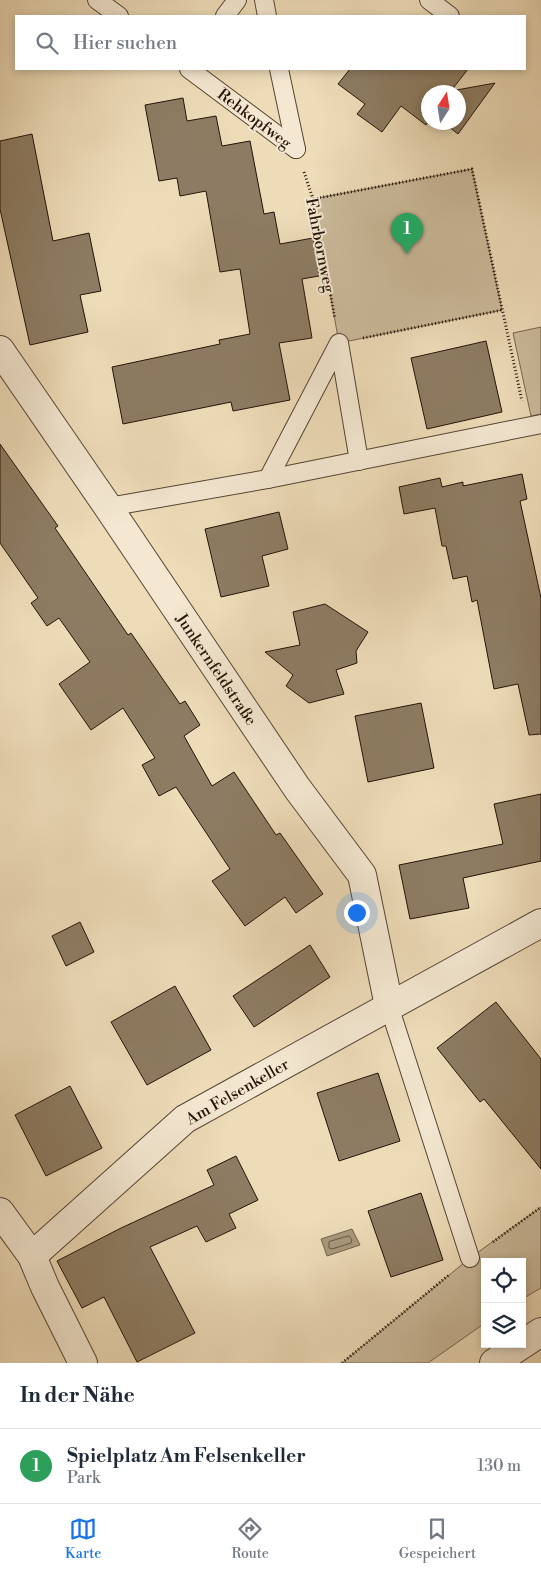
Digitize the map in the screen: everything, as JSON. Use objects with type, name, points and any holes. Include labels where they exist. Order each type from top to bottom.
[{"type":"street","name":"Junkernfeldstraße","points":[[0,350],[297,788],[362,875],[389,1006]]},
{"type":"street","name":"Am Felsenkeller","points":[[32,1256],[185,1119],[541,922]]},
{"type":"street","points":[[0,1212],[32,1256],[45,1287],[83,1363]]},
{"type":"street","points":[[494,1363],[541,1332]]},
{"type":"lane","points":[[97,0],[118,15]]},
{"type":"lane","points":[[226,15],[237,0]]},
{"type":"lane","points":[[264,0],[267,15]]},
{"type":"lane","points":[[428,0],[449,15]]},
{"type":"lane","name":"Rehkopfweg","points":[[190,70],[296,149]]},
{"type":"lane","points":[[279,70],[296,149]]},
{"type":"lane","points":[[339,343],[359,461]]},
{"type":"lane","points":[[268,479],[339,343]]},
{"type":"lane","points":[[108,507],[268,479],[534,426]]},
{"type":"lane","points":[[389,1006],[470,1258]]},
{"type":"path","name":"Fahrbornweg","points":[[296,149],[313,199],[339,343]]},
{"type":"path","points":[[313,199],[472,169],[502,310],[534,426]]},
{"type":"path","points":[[339,343],[502,310]]},
{"type":"path","points":[[342,1363],[470,1258],[541,1207]]},
{"type":"shaded area","points":[[472,169],[502,310],[339,343],[313,199]]},
{"type":"shaded area","points":[[541,327],[541,414],[531,416],[513,333]]},
{"type":"shaded area","points":[[541,1207],[541,1288],[526,1297],[526,1258],[481,1258],[481,1326],[428,1363],[342,1363],[470,1258]]},
{"type":"water","points":[[352,1229],[360,1245],[327,1256],[321,1239]]},
{"type":"building","points":[[349,70],[467,70],[456,85],[421,85],[421,121],[401,106],[382,132],[357,114],[365,104],[338,84]]},
{"type":"building","points":[[495,83],[466,123],[466,88]]},
{"type":"building","points":[[183,98],[187,121],[216,116],[222,146],[250,141],[264,214],[274,212],[280,244],[313,238],[319,276],[302,279],[312,338],[279,343],[290,400],[233,411],[231,402],[123,424],[112,367],[220,344],[219,340],[250,334],[240,269],[220,272],[206,191],[180,196],[177,178],[159,181],[145,105]]},
{"type":"building","points":[[453,130],[461,130],[458,134]]},
{"type":"building","points":[[32,134],[53,241],[89,233],[101,291],[80,295],[88,332],[30,345],[0,209],[0,141]]},
{"type":"building","points":[[486,341],[502,412],[427,429],[411,358]]},
{"type":"building","points":[[0,444],[58,526],[55,528],[128,635],[131,633],[180,704],[185,701],[200,725],[184,736],[212,786],[234,772],[276,835],[280,833],[323,894],[296,913],[285,897],[245,926],[212,881],[230,869],[176,787],[159,796],[142,765],[155,758],[123,708],[91,730],[59,684],[90,662],[59,618],[47,626],[31,603],[38,598],[0,543]]},
{"type":"building","points":[[522,474],[527,499],[520,501],[541,598],[541,734],[529,735],[518,684],[494,689],[477,600],[472,602],[467,576],[453,579],[446,546],[442,546],[435,508],[404,514],[399,487],[440,478],[442,487],[463,482],[463,486]]},
{"type":"building","points":[[279,512],[288,549],[262,556],[269,586],[221,597],[205,529]]},
{"type":"building","points":[[325,604],[368,632],[356,651],[357,663],[336,670],[344,694],[309,703],[286,686],[293,675],[265,652],[300,645],[293,612]]},
{"type":"building","points":[[421,703],[434,768],[368,782],[355,716]]},
{"type":"building","points":[[541,794],[541,861],[463,878],[469,908],[410,919],[399,865],[503,844],[494,804]]},
{"type":"building","points":[[80,922],[94,952],[66,966],[52,936]]},
{"type":"building","points":[[310,945],[330,977],[254,1027],[233,996]]},
{"type":"building","points":[[175,986],[211,1050],[147,1085],[111,1022]]},
{"type":"building","points":[[496,1002],[541,1059],[541,1169],[484,1099],[480,1102],[437,1048]]},
{"type":"building","points":[[378,1073],[400,1141],[339,1161],[317,1093]]},
{"type":"building","points":[[70,1086],[102,1148],[46,1176],[15,1115]]},
{"type":"building","points":[[236,1156],[258,1200],[229,1214],[236,1228],[206,1242],[197,1226],[150,1247],[195,1333],[137,1362],[104,1297],[82,1308],[57,1261],[121,1228],[214,1185],[207,1170]]},
{"type":"building","points":[[421,1193],[443,1260],[391,1277],[368,1211]]},
{"type":"place","name":"Spielplatz Am Felsenkeller","points":[[407,254]]}]
